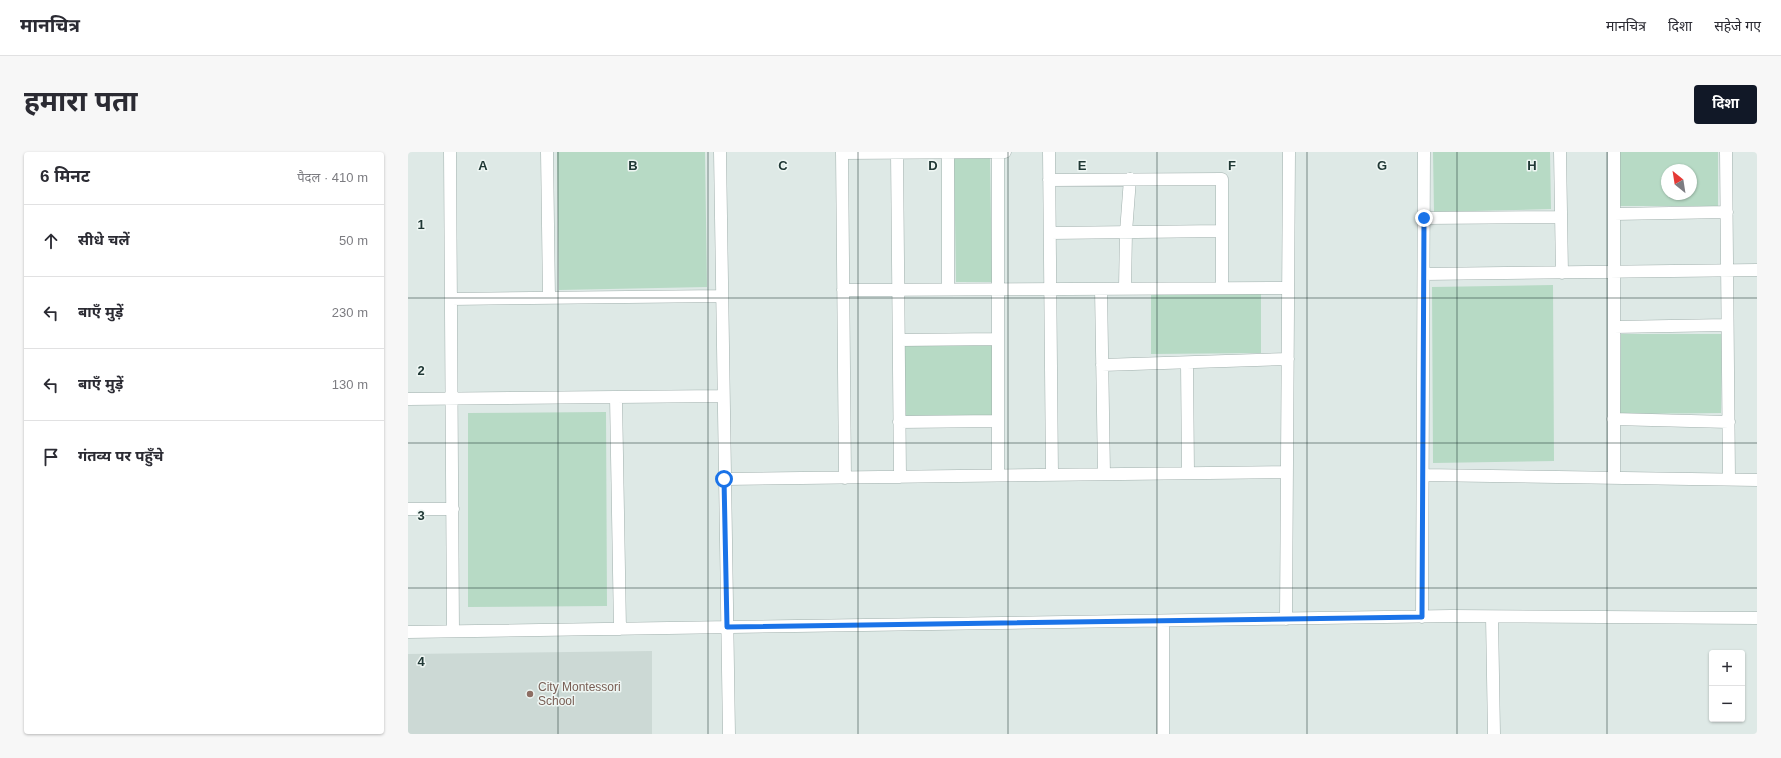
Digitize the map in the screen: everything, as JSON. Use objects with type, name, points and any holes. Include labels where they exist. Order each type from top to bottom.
[{"type":"street","points":[[450,152],[453,631]]},
{"type":"street","points":[[547,152],[549,298]]},
{"type":"street","points":[[720,152],[729,734]]},
{"type":"street","points":[[845,478],[842,152],[1005,152]]},
{"type":"street","points":[[948,152],[948,289]]},
{"type":"street","points":[[998,152],[998,475]]},
{"type":"street","points":[[1049,152],[1052,475]]},
{"type":"street","points":[[1286,619],[1289,152]]},
{"type":"street","points":[[1422,617],[1424,152]]},
{"type":"street","points":[[1560,152],[1562,273]]},
{"type":"street","points":[[1614,152],[1614,478]]},
{"type":"street","points":[[1726,152],[1729,479]]},
{"type":"street","points":[[897,153],[900,477]]},
{"type":"street","points":[[1125,288],[1126,232],[1130,179]]},
{"type":"street","points":[[1049,180],[1222,179],[1222,288]]},
{"type":"street","points":[[1614,214],[1727,212]]},
{"type":"street","points":[[1424,218],[1561,218]]},
{"type":"street","points":[[1050,233],[1222,231]]},
{"type":"street","points":[[1424,274],[1757,270]]},
{"type":"street","points":[[844,290],[1288,288]]},
{"type":"street","points":[[1100,289],[1104,474]]},
{"type":"street","points":[[451,299],[722,296]]},
{"type":"street","points":[[1614,328],[1727,325]]},
{"type":"street","points":[[898,340],[998,339]]},
{"type":"street","points":[[1102,365],[1288,359]]},
{"type":"street","points":[[1187,362],[1188,473]]},
{"type":"street","points":[[408,399],[723,396]]},
{"type":"street","points":[[616,397],[620,629]]},
{"type":"street","points":[[1614,419],[1729,422]]},
{"type":"street","points":[[899,422],[998,421]]},
{"type":"street","points":[[724,479],[1287,472]]},
{"type":"street","points":[[1423,475],[1757,480]]},
{"type":"street","points":[[408,509],[453,509]]},
{"type":"street","points":[[408,632],[1422,617],[1757,618]]},
{"type":"street","points":[[1492,617],[1494,734]]},
{"type":"street","points":[[1163,621],[1163,734]]},
{"type":"shaded area","name":"City Montessori School","points":[[652,651],[652,734],[408,734],[408,654]]},
{"type":"green space","points":[[557,152],[705,152],[707,287],[559,290]]},
{"type":"green space","points":[[1433,152],[1550,152],[1551,209],[1434,212]]},
{"type":"green space","points":[[1619,152],[1718,152],[1718,206],[1619,206]]},
{"type":"green space","points":[[954,157],[990,157],[992,282],[956,282]]},
{"type":"green space","points":[[1553,285],[1554,461],[1433,463],[1432,287]]},
{"type":"green space","points":[[1261,292],[1261,353],[1151,354],[1151,293]]},
{"type":"green space","points":[[1621,334],[1722,334],[1721,413],[1620,414]]},
{"type":"green space","points":[[993,345],[993,416],[905,417],[904,346]]},
{"type":"green space","points":[[606,412],[607,606],[468,607],[468,413]]},
{"type":"place","name":"City Montessori School","points":[[530,694]]},
{"type":"route","points":[[724,479],[727,627],[1422,617],[1424,218]]}]
